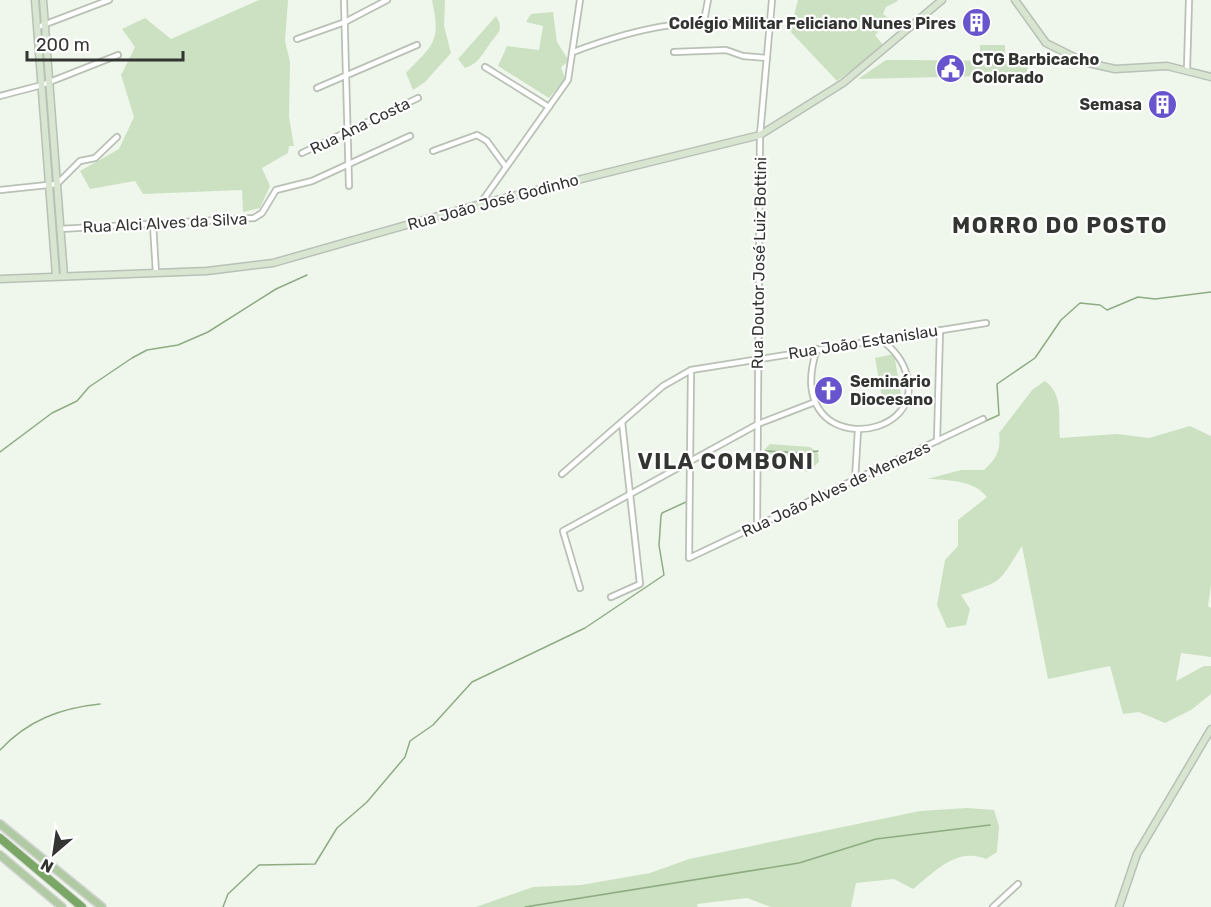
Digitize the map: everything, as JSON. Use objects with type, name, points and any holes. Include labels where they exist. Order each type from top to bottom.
[{"type":"highway","points":[[0,838],[82,907]]},
{"type":"main road","points":[[0,824],[102,907]]},
{"type":"main road","points":[[0,855],[62,907]]},
{"type":"street","points":[[36,0],[60,276]]},
{"type":"street","points":[[43,0],[53,184],[60,229],[60,276]]},
{"type":"street","points":[[38,27],[109,0]]},
{"type":"street","points":[[344,0],[349,186]]},
{"type":"street","points":[[297,39],[345,22],[387,0]]},
{"type":"street","points":[[480,204],[568,80],[580,0]]},
{"type":"street","points":[[704,21],[708,0]]},
{"type":"street","name":"Rua Doutor José Luiz Bottini","points":[[757,526],[760,135],[772,0]]},
{"type":"street","name":"Rua João José Godinho","points":[[0,279],[224,270],[287,260],[480,204],[760,135],[843,83],[942,0]]},
{"type":"street","points":[[1015,0],[1046,43],[1084,62],[1104,68],[1157,65],[1187,69],[1211,77]]},
{"type":"street","points":[[1187,69],[1189,0]]},
{"type":"street","points":[[573,52],[648,27],[704,21],[770,25]]},
{"type":"street","points":[[317,88],[417,45]]},
{"type":"street","points":[[674,52],[726,50],[743,56],[767,58]]},
{"type":"street","points":[[0,96],[42,85],[118,55]]},
{"type":"street","points":[[484,67],[549,107]]},
{"type":"street","name":"Rua Ana Costa","points":[[302,153],[418,98]]},
{"type":"street","points":[[433,151],[477,135],[487,141],[506,167]]},
{"type":"street","points":[[349,164],[410,136]]},
{"type":"street","points":[[0,190],[53,184],[80,160],[95,158],[117,137]]},
{"type":"street","name":"Rua Alci Alves da Silva","points":[[60,229],[254,218],[265,208],[276,190],[312,181],[349,164]]},
{"type":"street","points":[[153,224],[156,273]]},
{"type":"street","name":"Rua João Estanislau","points":[[562,474],[669,381],[691,370],[986,322]]},
{"type":"street","points":[[937,441],[940,330]]},
{"type":"street","points":[[817,349],[810,380],[815,402],[836,424],[858,430],[896,416],[908,398],[908,380],[902,361],[880,339]]},
{"type":"street","points":[[690,461],[691,370]]},
{"type":"street","points":[[580,588],[563,531],[758,424],[815,402]]},
{"type":"street","name":"Rua João Alves de Menezes","points":[[690,461],[689,558],[983,419]]},
{"type":"street","points":[[611,597],[640,584],[622,422]]},
{"type":"street","points":[[855,480],[858,430]]},
{"type":"street","points":[[1119,907],[1137,854],[1211,729]]},
{"type":"street","points":[[993,907],[1018,884]]},
{"type":"green space","points":[[259,0],[288,0],[285,41],[290,62],[289,117],[294,146],[289,146],[288,153],[262,168],[270,186],[260,208],[243,212],[242,190],[143,194],[135,181],[90,189],[80,171],[119,149],[134,117],[121,75],[135,47],[122,29],[145,18],[171,39]]},
{"type":"green space","points":[[432,0],[445,0],[444,26],[451,53],[425,82],[413,90],[406,73],[433,41],[436,25]]},
{"type":"green space","points":[[798,0],[898,1],[886,7],[883,14],[891,20],[875,35],[884,46],[837,81],[790,31]]},
{"type":"green space","points":[[553,12],[557,42],[569,61],[561,67],[565,79],[549,98],[498,66],[507,46],[539,50],[543,26],[526,22],[531,14]]},
{"type":"green space","points":[[496,16],[500,25],[499,32],[479,59],[465,68],[458,59]]},
{"type":"green space","points":[[980,45],[1005,45],[1005,59],[980,59]]},
{"type":"green space","name":"CTG Barbicacho Colorado","points":[[886,60],[1029,61],[1026,75],[858,79]]},
{"type":"green space","points":[[894,354],[902,400],[883,403],[875,358]]},
{"type":"green space","points":[[1045,381],[1058,400],[1060,438],[1117,434],[1149,438],[1190,426],[1211,436],[1211,585],[1208,606],[1211,608],[1211,657],[1181,653],[1176,681],[1204,666],[1211,666],[1211,694],[1191,710],[1165,723],[1139,712],[1123,714],[1110,666],[1048,679],[1022,546],[999,579],[961,595],[970,609],[966,625],[947,628],[937,605],[945,560],[958,546],[958,520],[987,497],[982,491],[968,484],[927,479],[961,470],[984,470],[997,453],[999,433],[1033,389]]},
{"type":"green space","points":[[770,444],[810,447],[818,453],[819,462],[807,472],[789,459],[773,456],[764,450]]},
{"type":"green space","points":[[967,808],[994,810],[999,826],[997,852],[986,859],[975,856],[956,858],[938,868],[913,889],[894,879],[856,883],[851,907],[771,907],[747,898],[697,904],[698,907],[476,907],[533,887],[581,885],[650,873],[689,859],[920,811]]},
{"type":"waterway","points":[[0,452],[52,413],[77,401],[89,387],[132,358],[147,350],[178,345],[208,332],[276,289],[307,275]]},
{"type":"waterway","points":[[952,436],[999,415],[997,384],[1035,358],[1061,320],[1080,303],[1100,305],[1107,310],[1138,297],[1155,299],[1211,292]]},
{"type":"waterway","points":[[766,451],[803,453],[818,451]]},
{"type":"waterway","points":[[223,907],[228,894],[259,865],[315,864],[337,828],[367,802],[405,757],[410,741],[433,725],[472,682],[585,628],[664,575],[659,545],[661,516],[662,513],[686,502]]},
{"type":"waterway","points":[[0,750],[22,731],[46,717],[59,712],[100,704]]},
{"type":"waterway","points":[[525,907],[799,863],[876,839],[990,825]]},
{"type":"place","name":"Colégio Militar Feliciano Nunes Pires","points":[[977,23]]},
{"type":"place","name":"CTG Barbicacho Colorado","points":[[951,68]]},
{"type":"place","name":"Semasa","points":[[1163,104]]},
{"type":"place","name":"Seminário Diocesano","points":[[829,390]]},
{"type":"district","name":"MORRO DO POSTO","points":[[1060,225]]},
{"type":"district","name":"VILA COMBONI","points":[[726,461]]}]
